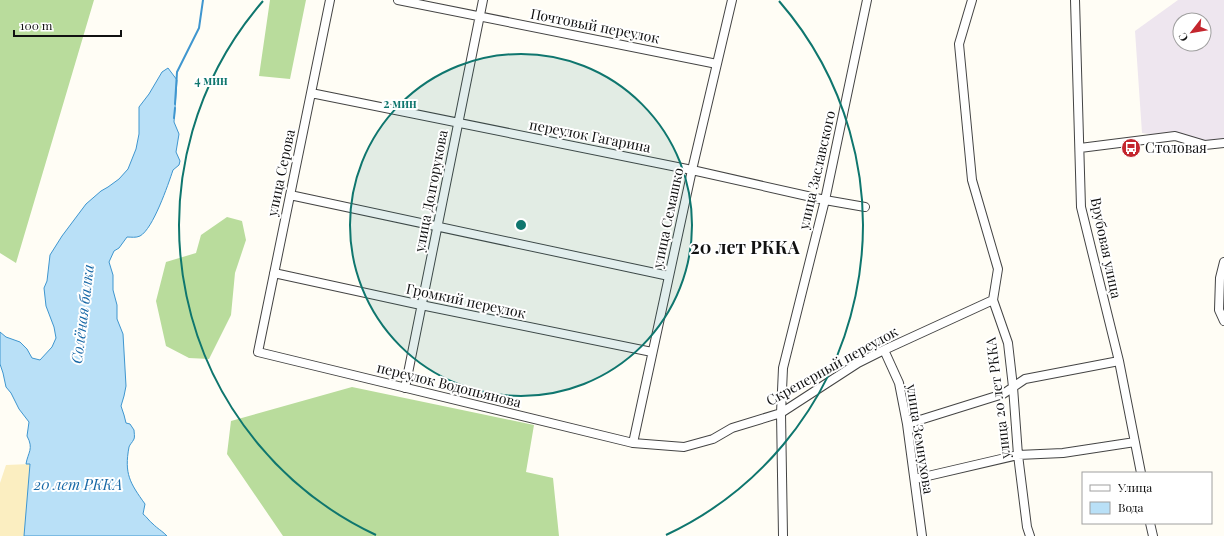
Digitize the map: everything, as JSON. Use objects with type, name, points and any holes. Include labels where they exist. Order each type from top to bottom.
[{"type":"street","name":"улица Серова","points":[[258,352],[330,0]]},
{"type":"street","name":"Почтовый переулок","points":[[398,0],[717,64]]},
{"type":"street","name":"улица Долгорукова","points":[[404,388],[483,0]]},
{"type":"street","name":"улица Семашко","points":[[633,443],[692,170],[732,0]]},
{"type":"street","name":"улица Заславского","points":[[784,536],[781,413],[783,368],[825,200],[867,0]]},
{"type":"street","name":"улица 20 лет РККА","points":[[972,0],[960,44],[972,180],[998,269],[993,300],[1008,343],[1018,455],[1027,527],[1030,536]]},
{"type":"street","name":"Врубовая улица","points":[[1075,0],[1081,207],[1119,361],[1141,472]]},
{"type":"street","name":"переулок Гагарина","points":[[311,94],[692,170],[825,200],[864,207]]},
{"type":"street","points":[[1080,148],[1175,136],[1205,145],[1224,143]]},
{"type":"street","points":[[290,195],[669,276]]},
{"type":"street","points":[[1224,262],[1220,278],[1219,310],[1224,321]]},
{"type":"street","name":"Громкий переулок","points":[[274,273],[421,305],[652,352]]},
{"type":"street","name":"Скреперный переулок","points":[[633,443],[684,447],[714,438],[732,428],[781,413],[858,363],[993,300]]},
{"type":"street","name":"улица Земнухова","points":[[884,350],[899,383],[907,424],[922,536]]},
{"type":"street","name":"переулок Водопьянова","points":[[258,352],[633,443]]},
{"type":"street","points":[[907,424],[1003,394],[1025,379],[1119,361]]},
{"type":"street","points":[[915,479],[1018,455],[1064,453],[1135,442]]},
{"type":"street","points":[[1150,524],[1153,536]]},
{"type":"shaded area","points":[[1178,0],[1224,0],[1224,144],[1142,133],[1135,31]]},
{"type":"green space","points":[[0,0],[94,0],[16,263],[0,253]]},
{"type":"green space","points":[[270,0],[306,0],[290,79],[259,76]]},
{"type":"green space","points":[[227,217],[242,221],[246,240],[235,273],[231,315],[209,359],[189,358],[166,346],[156,301],[166,262],[196,253],[201,235]]},
{"type":"green space","points":[[352,387],[534,425],[526,472],[553,478],[559,536],[283,536],[227,454],[231,421]]},
{"type":"sand","points":[[30,464],[24,536],[0,536],[0,483],[6,465]]},
{"type":"water","name":"20 лет РККА","points":[[168,68],[177,80],[174,122],[179,134],[176,152],[180,161],[179,165],[173,170],[160,206],[145,232],[138,237],[127,237],[119,248],[114,251],[109,262],[113,275],[113,290],[117,305],[117,319],[123,334],[126,386],[121,406],[126,423],[130,424],[134,430],[134,438],[129,447],[127,464],[128,471],[135,490],[145,504],[143,514],[167,536],[24,536],[30,464],[26,464],[30,450],[30,444],[27,436],[29,422],[19,409],[11,393],[6,387],[0,364],[0,332],[6,337],[20,342],[27,349],[32,358],[40,360],[52,347],[56,338],[54,327],[46,306],[44,288],[47,281],[50,255],[86,204],[101,191],[119,179],[128,169],[136,149],[139,134],[139,107],[149,94],[162,72]]},
{"type":"waterway","name":"Солёная балка","points":[[175,104],[177,72],[199,28],[203,0]]},
{"type":"waterway","name":"Солёная балка","points":[[174,118],[175,108]]},
{"type":"place","name":"Столовая","points":[[1131,148]]},
{"type":"district","name":"20 лет РККА","points":[[745,248]]}]
